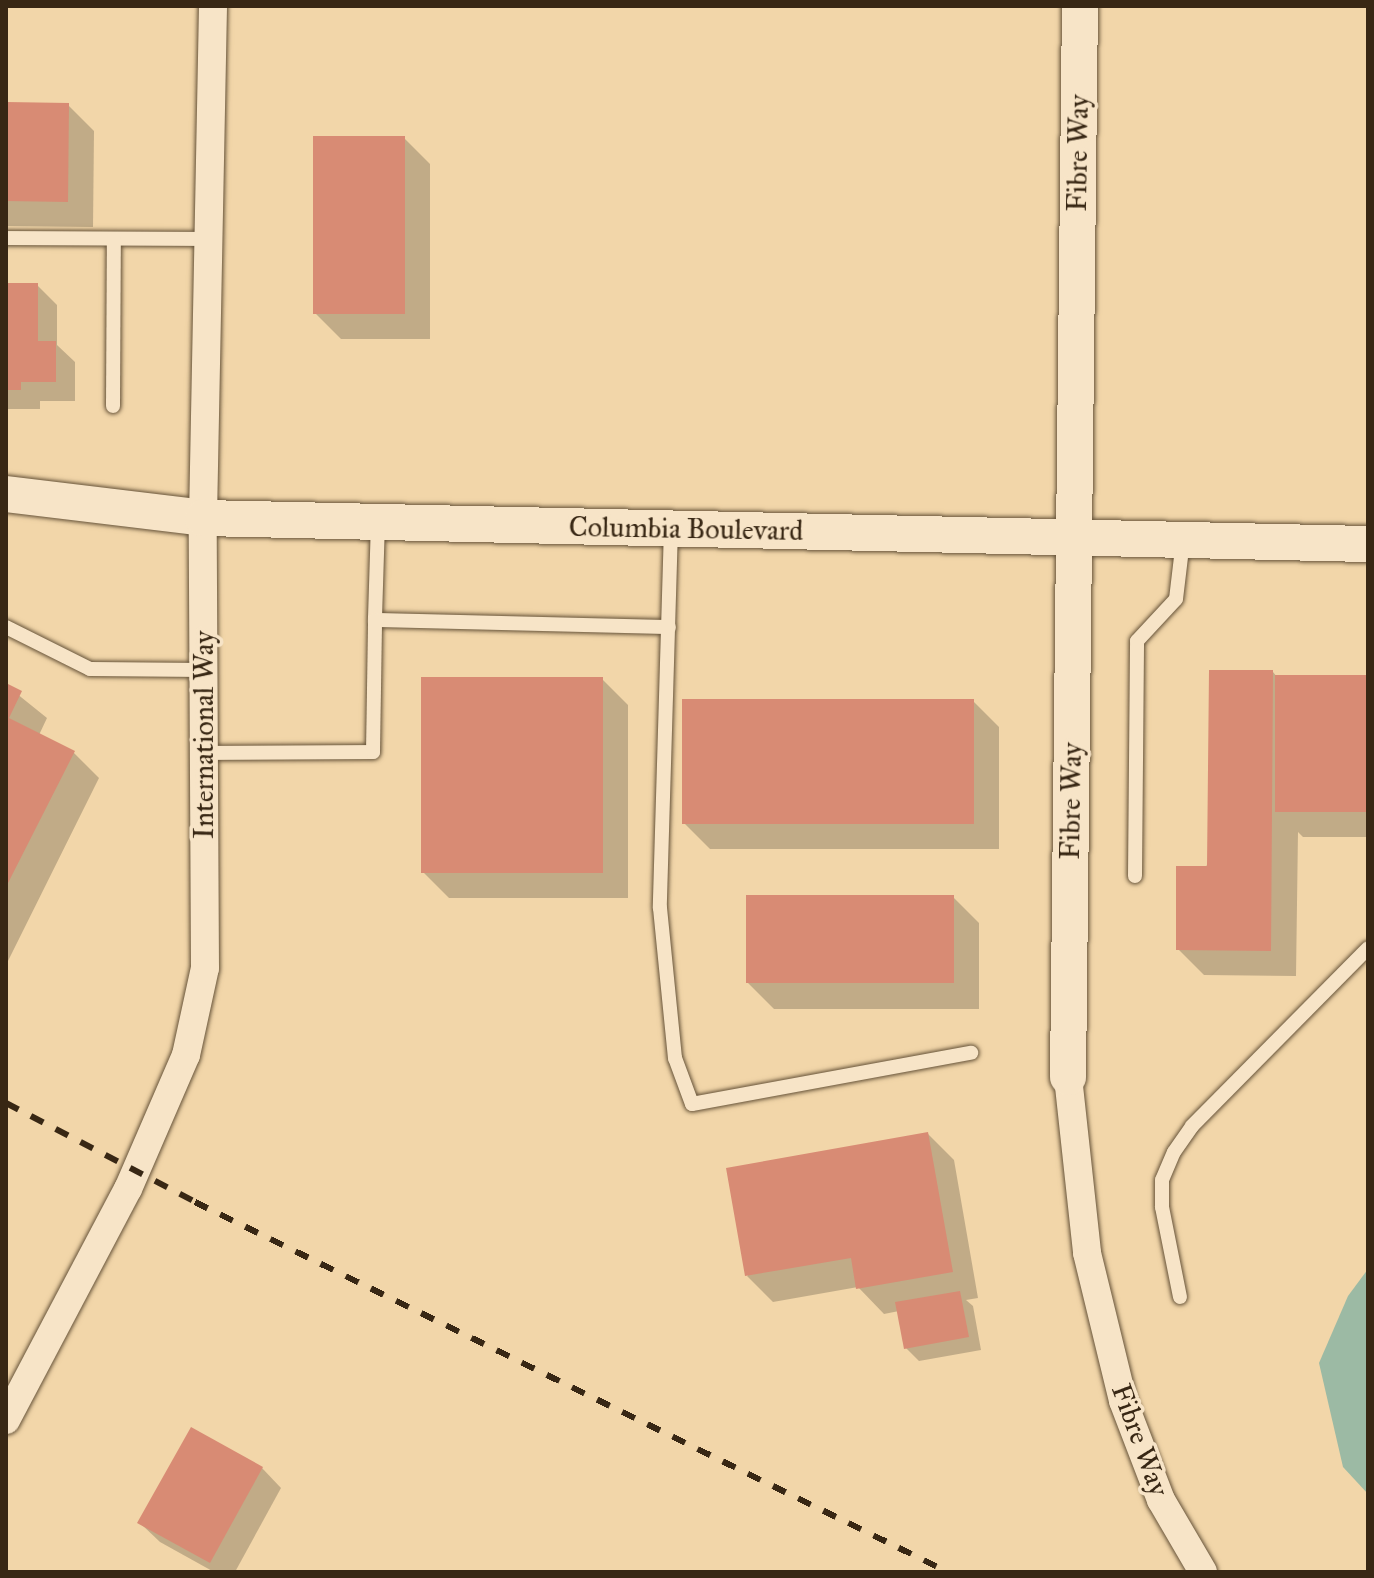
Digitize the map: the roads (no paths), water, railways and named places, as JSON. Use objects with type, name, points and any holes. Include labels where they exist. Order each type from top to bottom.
[{"type":"street","name":"International Way","points":[[6,1420],[128,1189],[186,1055],[205,968],[203,518],[213,6]]},
{"type":"street","name":"Fibre Way","points":[[1080,6],[1068,1077],[1087,1253],[1123,1401],[1161,1500],[1203,1572]]},
{"type":"street","name":"Columbia Boulevard","points":[[6,494],[203,518],[1368,544]]},
{"type":"lane","points":[[6,238],[209,239]]},
{"type":"lane","points":[[113,406],[114,239]]},
{"type":"lane","points":[[204,753],[373,752],[378,522]]},
{"type":"lane","points":[[671,528],[660,908],[675,1058],[692,1104],[971,1053]]},
{"type":"lane","points":[[1135,876],[1137,641],[1176,599],[1183,540]]},
{"type":"lane","points":[[375,620],[669,627]]},
{"type":"lane","points":[[6,627],[90,669],[204,670]]},
{"type":"lane","points":[[1180,1297],[1162,1207],[1162,1180],[1174,1152],[1192,1126],[1368,948]]},
{"type":"railway","points":[[6,1103],[195,1202],[948,1572]]}]
